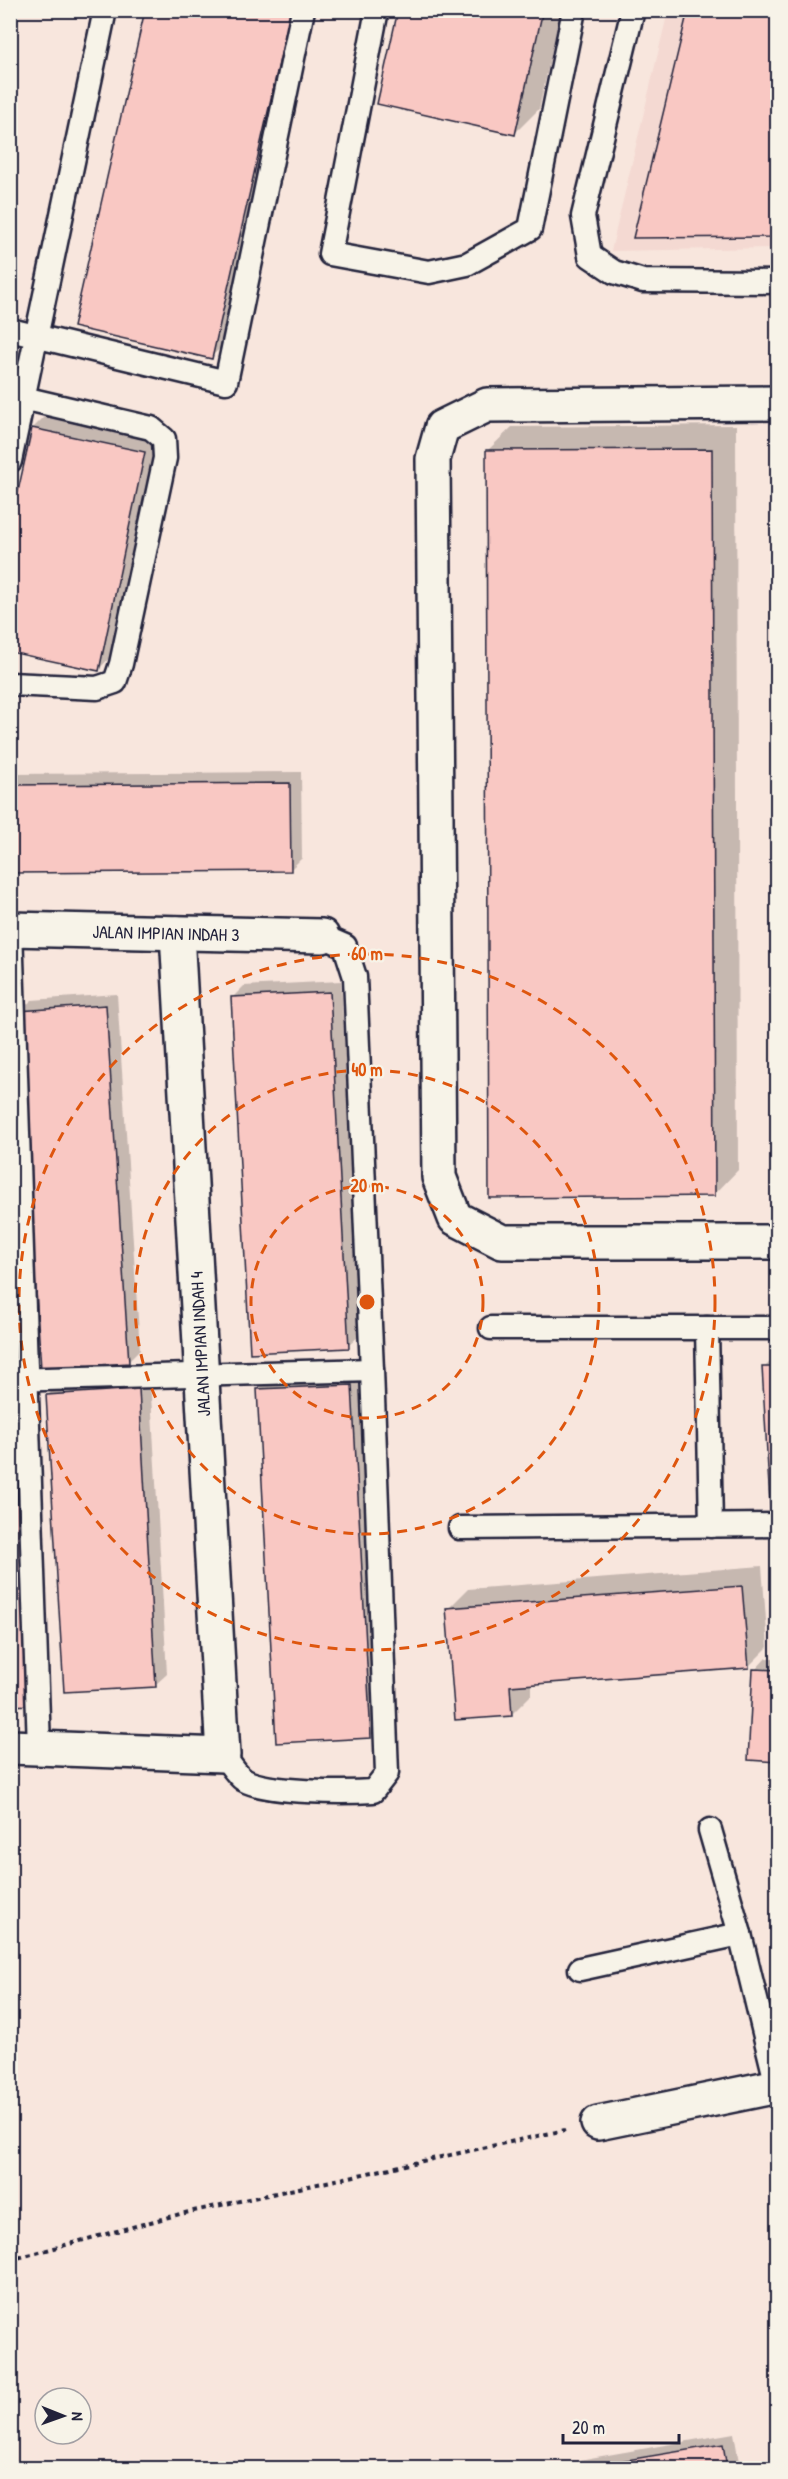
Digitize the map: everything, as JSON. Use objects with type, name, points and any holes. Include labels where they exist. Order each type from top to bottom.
[{"type":"street","points":[[777,403],[487,405],[442,427],[433,459],[439,1177],[455,1218],[502,1242],[777,1242]]},
{"type":"street","name":"JALAN IMPIAN INDAH 3","points":[[11,929],[322,936]]},
{"type":"street","name":"JALAN IMPIAN INDAH 4","points":[[177,933],[223,1755]]},
{"type":"street","points":[[25,1747],[223,1755]]},
{"type":"street","points":[[598,2123],[777,2086]]},
{"type":"lane","points":[[10,461],[105,10]]},
{"type":"lane","points":[[10,330],[226,382],[303,10]]},
{"type":"lane","points":[[377,10],[330,254],[429,272],[467,264],[530,229],[574,10]]},
{"type":"lane","points":[[633,10],[583,216],[590,256],[614,272],[643,281],[777,282]]},
{"type":"lane","points":[[10,684],[97,688],[115,682],[121,664],[165,458],[164,439],[151,428],[23,398]]},
{"type":"lane","points":[[11,929],[25,1747]]},
{"type":"lane","points":[[223,1755],[243,1780],[268,1787],[373,1791],[387,1773],[355,977],[345,946],[322,936]]},
{"type":"lane","points":[[490,1328],[777,1328]]},
{"type":"lane","points":[[707,1328],[711,1526]]},
{"type":"lane","points":[[19,1380],[372,1370]]},
{"type":"lane","points":[[460,1528],[777,1525]]},
{"type":"lane","points":[[710,1830],[740,1934],[777,2086]]},
{"type":"lane","points":[[580,1970],[740,1934]]},
{"type":"path","points":[[10,2260],[180,2214],[598,2123]]},
{"type":"shaded area","points":[[668,11],[777,11],[777,248],[611,251]]},
{"type":"building","points":[[145,10],[291,10],[212,359],[73,327]]},
{"type":"building","points":[[398,10],[543,10],[515,135],[377,104]]},
{"type":"building","points":[[688,10],[778,10],[778,237],[633,238]]},
{"type":"building","points":[[32,428],[145,452],[99,671],[10,652],[10,527]]},
{"type":"building","points":[[712,449],[715,1196],[489,1198],[486,450]]},
{"type":"building","points":[[290,783],[291,871],[10,873],[10,785]]},
{"type":"building","points":[[330,992],[349,1348],[250,1353],[231,997]]},
{"type":"building","points":[[106,1005],[129,1363],[41,1369],[18,1011]]},
{"type":"building","points":[[10,1256],[15,1372],[10,1372]]},
{"type":"building","points":[[762,1367],[778,1367],[778,1521],[771,1521]]},
{"type":"building","points":[[352,1385],[371,1738],[276,1743],[257,1389]]},
{"type":"building","points":[[139,1389],[156,1687],[64,1692],[46,1395]]},
{"type":"building","points":[[19,1399],[32,1705],[10,1706],[10,1400]]},
{"type":"building","points":[[742,1586],[749,1668],[510,1686],[512,1716],[455,1720],[446,1608]]},
{"type":"building","points":[[753,1669],[778,1670],[778,1762],[748,1760]]},
{"type":"building","points":[[723,2444],[727,2468],[579,2468]]}]
